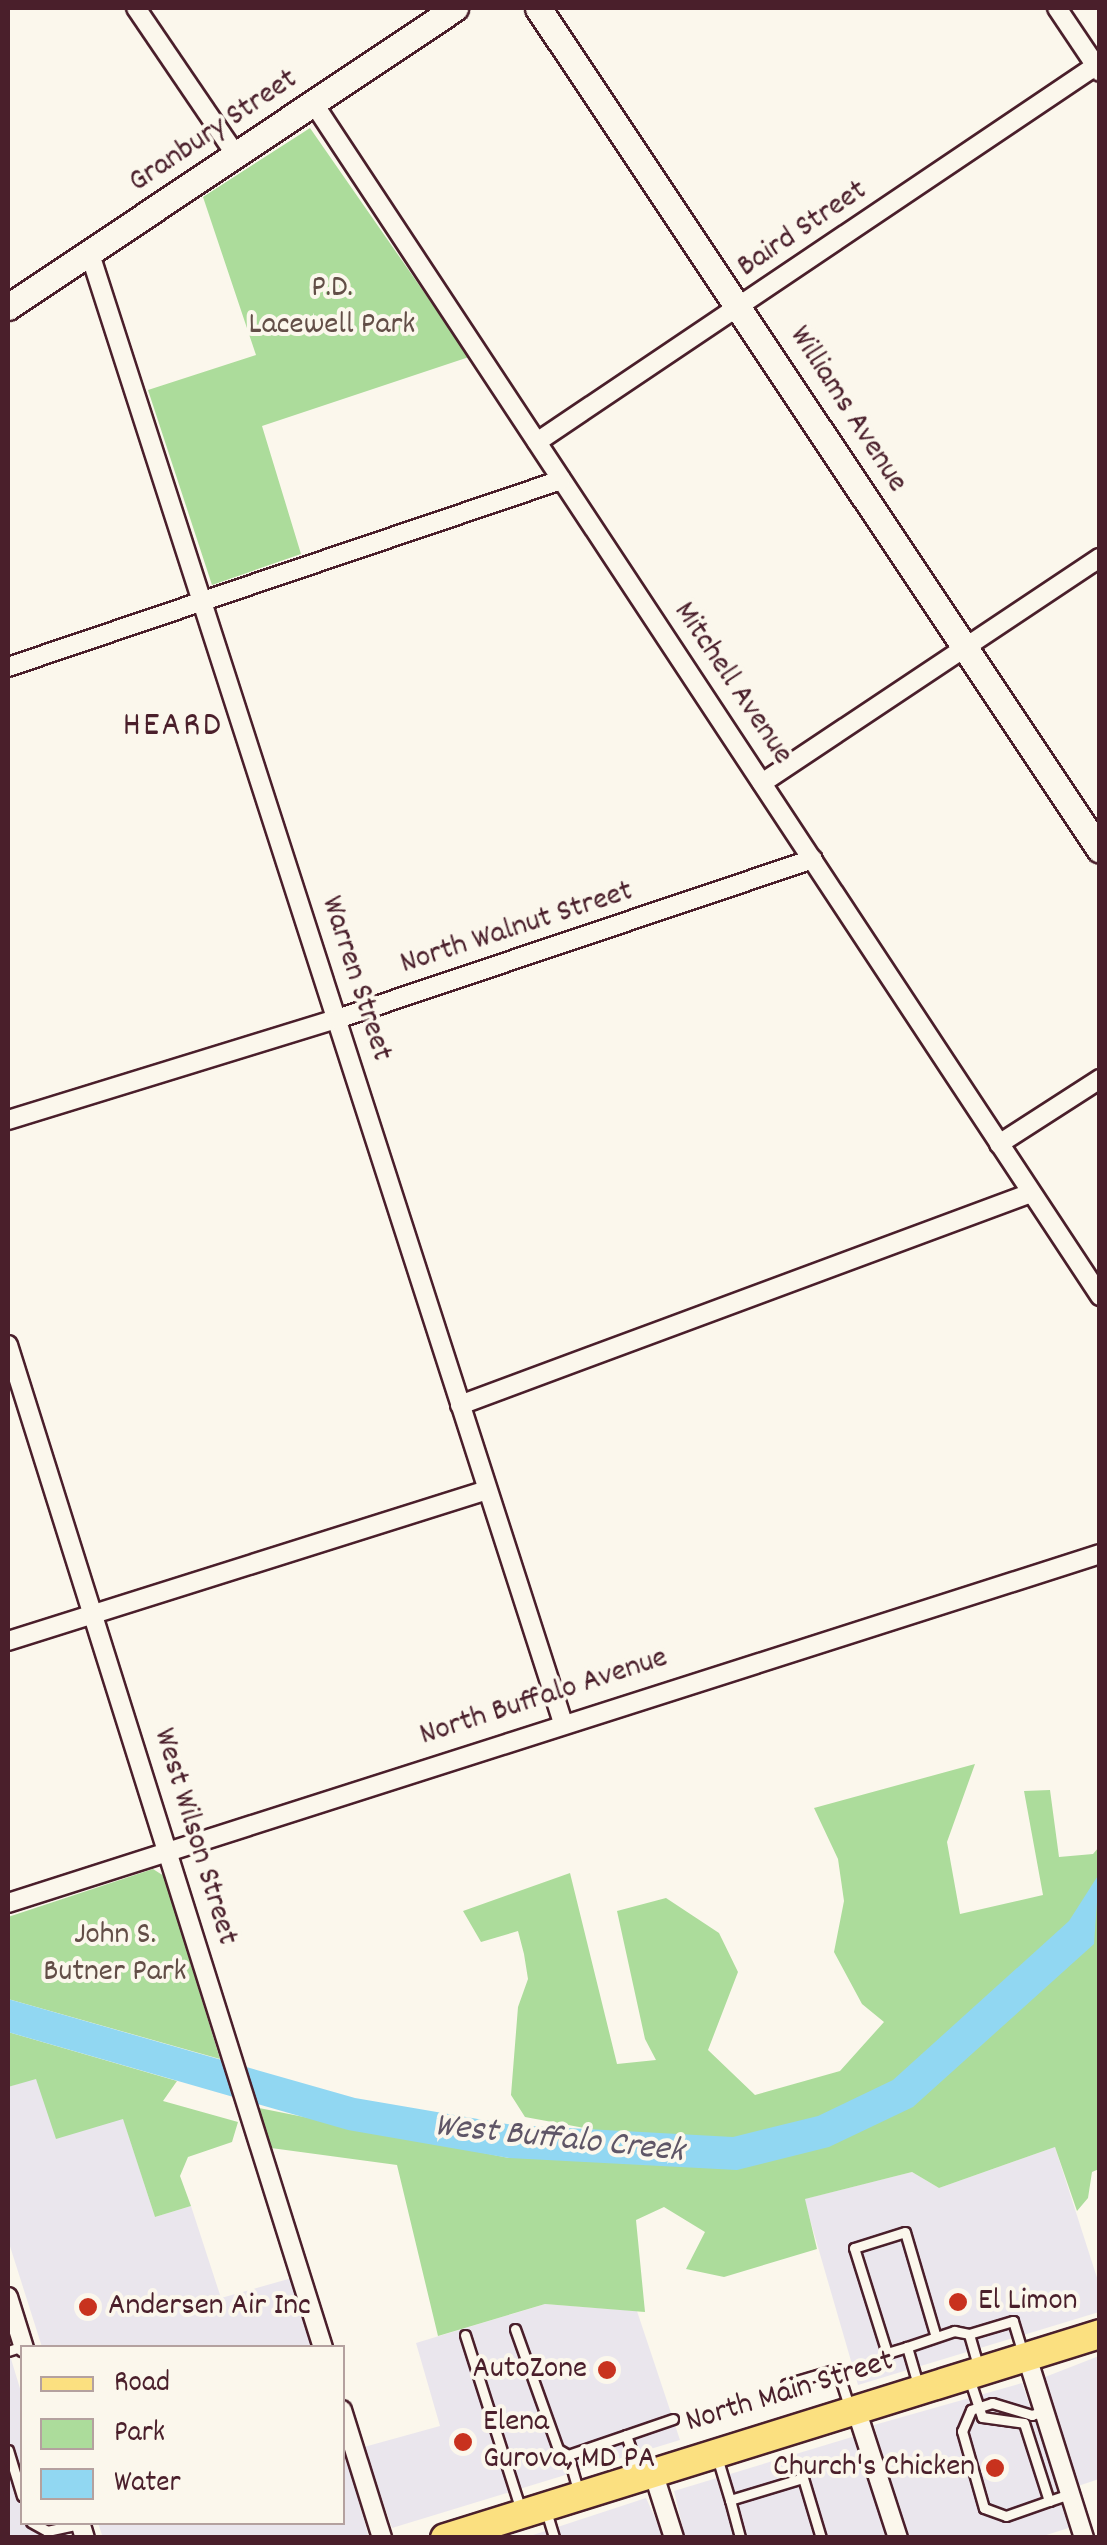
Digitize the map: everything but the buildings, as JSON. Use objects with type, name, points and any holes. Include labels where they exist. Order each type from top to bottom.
[{"type":"main road","name":"North Main Street","points":[[454,2536],[1100,2334]]},
{"type":"street","points":[[136,8],[236,155]]},
{"type":"street","name":"Granbury Street","points":[[8,307],[455,8]]},
{"type":"street","name":"Williams Avenue","points":[[538,8],[1100,850]]},
{"type":"street","points":[[1057,8],[1098,67]]},
{"type":"street","name":"Baird Street","points":[[537,442],[1098,67]]},
{"type":"street","name":"Mitchell Avenue","points":[[314,104],[1100,1296]]},
{"type":"street","name":"Warren Street","points":[[90,254],[563,1723]]},
{"type":"street","points":[[8,667],[561,480]]},
{"type":"street","points":[[762,782],[1100,558]]},
{"type":"street","name":"North Walnut Street","points":[[8,1120],[337,1019],[813,859]]},
{"type":"street","points":[[999,1144],[1100,1078]]},
{"type":"street","points":[[460,1405],[1031,1193]]},
{"type":"street","name":"West Wilson Street","points":[[8,1346],[322,2345]]},
{"type":"street","points":[[8,1641],[487,1490]]},
{"type":"street","name":"North Buffalo Avenue","points":[[8,1903],[1100,1554]]},
{"type":"street","points":[[8,2297],[22,2345]]},
{"type":"street","points":[[1026,2358],[1084,2538]]},
{"type":"street","points":[[853,2410],[898,2538]]},
{"type":"street","points":[[345,2420],[382,2538]]},
{"type":"street","points":[[646,2474],[674,2538]]},
{"type":"lane","points":[[936,2337],[904,2232],[854,2248],[887,2353],[936,2337],[969,2334],[1013,2320],[1026,2358]]},
{"type":"lane","points":[[515,2329],[558,2449],[568,2455],[580,2496]]},
{"type":"lane","points":[[969,2334],[982,2418],[1024,2423],[1048,2501]]},
{"type":"lane","points":[[465,2336],[533,2510],[554,2538]]},
{"type":"lane","points":[[907,2347],[920,2390]]},
{"type":"lane","points":[[786,2384],[837,2369],[853,2410]]},
{"type":"lane","points":[[978,2407],[1044,2411]]},
{"type":"lane","points":[[978,2407],[962,2430],[984,2508],[993,2514],[1018,2511],[1070,2493]]},
{"type":"lane","points":[[568,2455],[673,2419]]},
{"type":"lane","points":[[626,2435],[646,2474]]},
{"type":"lane","points":[[8,2450],[20,2489]]},
{"type":"lane","points":[[716,2452],[740,2538]]},
{"type":"lane","points":[[730,2500],[803,2478],[821,2538]]},
{"type":"lane","points":[[36,2525],[47,2531],[72,2525]]},
{"type":"shaded area","points":[[36,2078],[123,2118],[155,2217],[191,2206],[221,2298],[292,2278],[312,2345],[41,2345],[8,2240],[8,2087]]},
{"type":"shaded area","points":[[1055,2147],[1099,2284],[1099,2312],[858,2385],[804,2199],[912,2172],[939,2188]]},
{"type":"shaded area","points":[[545,2304],[637,2311],[680,2440],[392,2528],[364,2447],[440,2426],[416,2343]]},
{"type":"shaded area","points":[[8,2349],[20,2388],[20,2525],[64,2525],[68,2537],[8,2537]]},
{"type":"shaded area","points":[[1099,2356],[1099,2479],[1078,2486],[1045,2377]]},
{"type":"shaded area","points":[[1022,2383],[1072,2527],[1040,2537],[905,2537],[874,2425]]},
{"type":"shaded area","points":[[852,2437],[859,2443],[889,2537],[685,2537],[674,2491]]},
{"type":"shaded area","points":[[345,2452],[369,2538],[103,2538],[99,2525],[345,2525]]},
{"type":"shaded area","points":[[646,2498],[664,2537],[524,2538]]},
{"type":"green space","name":"P.D. Lacewell Park","points":[[310,128],[469,357],[262,426],[301,554],[212,585],[148,390],[256,355],[203,197]]},
{"type":"green space","points":[[975,1764],[947,1842],[960,1914],[1043,1895],[1024,1791],[1050,1790],[1059,1857],[1093,1854],[1099,1847],[1099,2169],[1092,2172],[1088,2198],[1077,2211],[1055,2147],[939,2188],[912,2172],[805,2199],[817,2249],[724,2277],[686,2269],[705,2232],[664,2207],[636,2220],[645,2312],[545,2304],[438,2336],[397,2165],[271,2148],[259,2108],[509,2158],[606,2132],[525,2117],[511,2095],[518,2007],[528,1979],[518,1931],[481,1942],[463,1911],[570,1873],[617,2064],[656,2060],[645,2039],[617,1911],[666,1898],[719,1933],[738,1972],[708,2050],[755,2095],[840,2071],[884,2022],[862,2004],[834,1952],[844,1901],[838,1859],[814,1808]]},
{"type":"green space","name":"John S. Butner Park","points":[[153,1869],[164,1876],[220,2059],[8,1999],[8,1917]]},
{"type":"green space","points":[[8,2032],[177,2081],[163,2101],[238,2122],[232,2142],[188,2157],[180,2176],[191,2206],[155,2217],[123,2119],[56,2139],[36,2079],[8,2087]]},
{"type":"water","name":"West Buffalo Creek","points":[[1099,1874],[1094,1944],[913,2107],[829,2147],[737,2170],[509,2158],[348,2130],[8,2032],[8,1999],[355,2098],[513,2125],[733,2137],[818,2116],[893,2080],[1069,1921]]},
{"type":"place","name":"El Limon","points":[[958,2302]]},
{"type":"place","name":"Andersen Air Inc","points":[[88,2307]]},
{"type":"place","name":"AutoZone","points":[[607,2370]]},
{"type":"place","name":"Elena Gurova, MD PA","points":[[463,2442]]},
{"type":"place","name":"Church's Chicken","points":[[995,2468]]},
{"type":"district","name":"HEARD","points":[[173,727]]}]
